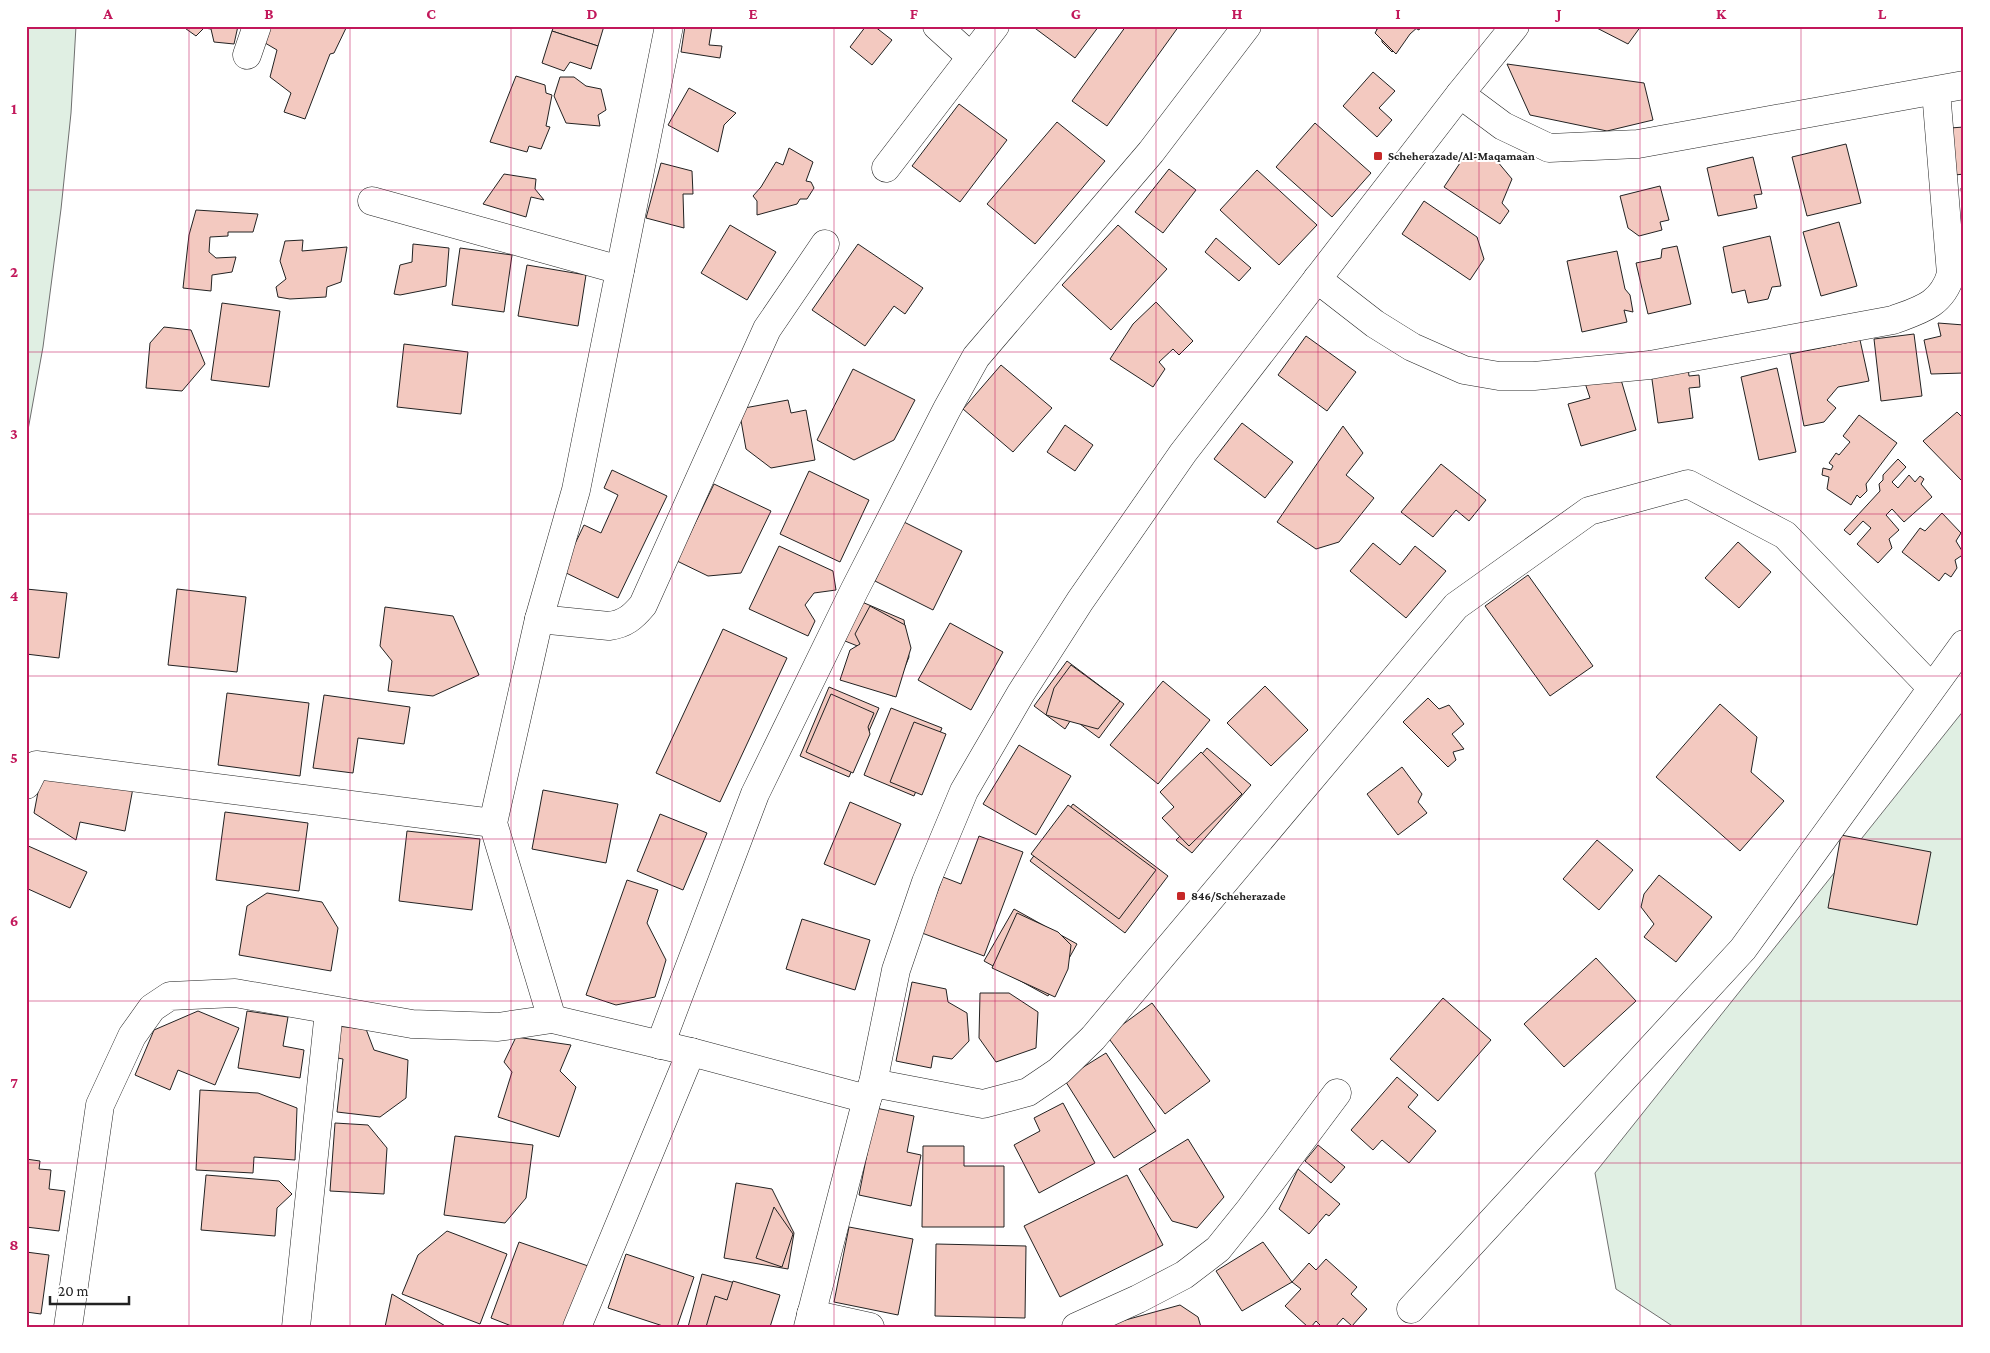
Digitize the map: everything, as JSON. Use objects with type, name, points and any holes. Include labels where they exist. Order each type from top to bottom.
[{"type":"street","points":[[247,55],[257,26]]},
{"type":"street","points":[[552,1020],[493,823],[539,619],[576,490],[669,26]]},
{"type":"street","points":[[937,26],[971,57]]},
{"type":"street","points":[[886,168],[995,26]]},
{"type":"street","points":[[660,1045],[755,794],[854,591],[947,409],[976,357],[1151,152],[1247,26]]},
{"type":"street","points":[[870,1327],[810,1320],[870,1091],[896,970],[926,882],[964,791],[1021,693],[1080,601],[1183,453],[1514,26]]},
{"type":"street","points":[[1460,94],[1503,126],[1549,148],[1638,144],[1964,86]]},
{"type":"street","points":[[1317,279],[1375,324],[1412,347],[1464,370],[1499,376],[1534,376],[1650,365],[1893,320],[1920,310],[1938,300],[1947,288],[1951,274],[1936,90]]},
{"type":"street","points":[[372,201],[620,270]]},
{"type":"street","points":[[539,619],[609,626],[620,624],[631,618],[643,605],[767,329],[825,244]]},
{"type":"street","points":[[68,1327],[100,1105],[132,1036],[152,1008],[170,996],[235,993],[329,1011],[421,1025],[498,1027],[552,1020],[870,1091],[983,1104],[1028,1092],[1060,1071],[1094,1038],[1456,606],[1588,511],[1688,484],[1785,534],[1931,686]]},
{"type":"street","points":[[1411,1309],[1743,948],[1931,686],[1964,644]]},
{"type":"street","points":[[26,785],[36,765],[493,823]]},
{"type":"street","points":[[296,1327],[329,1011]]},
{"type":"street","points":[[577,1327],[691,1052]]},
{"type":"street","points":[[1076,1327],[1138,1299],[1184,1275],[1218,1249],[1337,1093]]},
{"type":"green space","points":[[26,26],[76,26],[71,113],[61,209],[43,347],[26,441]]},
{"type":"green space","points":[[1964,710],[1964,1327],[1674,1327],[1616,1289],[1595,1173]]},
{"type":"building","points":[[182,26],[238,26],[234,44],[214,42],[211,29],[204,28],[196,36]]},
{"type":"building","points":[[266,26],[347,26],[334,53],[330,54],[305,119],[284,112],[291,93],[270,77],[277,50],[260,40]]},
{"type":"building","points":[[554,26],[604,26],[598,46],[552,31]]},
{"type":"building","points":[[685,26],[712,26],[709,45],[722,46],[720,58],[681,52]]},
{"type":"building","points":[[866,26],[874,26],[892,40],[872,65],[850,47]]},
{"type":"building","points":[[1032,26],[1099,26],[1075,58]]},
{"type":"building","points":[[1126,26],[1179,26],[1107,126],[1072,101]]},
{"type":"building","points":[[1372,26],[1411,26],[1403,42],[1392,52],[1382,42],[1382,33]]},
{"type":"building","points":[[1379,26],[1419,26],[1410,34],[1396,54],[1375,33]]},
{"type":"building","points":[[1411,26],[1421,26],[1419,30]]},
{"type":"building","points":[[1593,26],[1641,26],[1628,44]]},
{"type":"building","points":[[552,31],[598,46],[591,69],[570,62],[564,71],[542,63]]},
{"type":"building","points":[[1507,64],[1644,83],[1653,120],[1607,131],[1530,115]]},
{"type":"building","points":[[1373,72],[1395,91],[1379,108],[1392,120],[1377,137],[1343,106]]},
{"type":"building","points":[[516,76],[545,85],[546,93],[552,95],[546,126],[550,127],[541,149],[529,146],[527,152],[490,142]]},
{"type":"building","points":[[560,77],[574,77],[586,86],[601,89],[606,110],[598,115],[600,126],[566,123],[554,96]]},
{"type":"building","points":[[689,88],[736,113],[724,125],[718,152],[668,125]]},
{"type":"building","points":[[959,104],[1007,140],[960,202],[912,166]]},
{"type":"building","points":[[1057,122],[1105,161],[1035,244],[987,204]]},
{"type":"building","points":[[1315,123],[1371,173],[1332,217],[1276,167]]},
{"type":"building","points":[[1964,127],[1964,174],[1955,175],[1950,128]]},
{"type":"building","points":[[1846,144],[1861,203],[1807,216],[1792,157]]},
{"type":"building","points":[[789,148],[813,162],[806,181],[811,182],[814,188],[807,199],[800,199],[797,204],[757,215],[757,201],[753,196],[761,187],[776,162],[783,165]]},
{"type":"building","points":[[1466,154],[1492,155],[1512,179],[1502,203],[1509,211],[1500,224],[1444,187]]},
{"type":"building","points":[[1753,157],[1762,194],[1754,195],[1757,208],[1718,216],[1707,168]]},
{"type":"building","points":[[661,163],[692,171],[693,194],[683,194],[684,228],[646,218]]},
{"type":"building","points":[[1169,169],[1196,190],[1163,233],[1135,212]]},
{"type":"building","points":[[1257,170],[1317,225],[1279,265],[1220,210]]},
{"type":"building","points":[[504,174],[536,179],[535,189],[544,200],[531,197],[526,217],[483,204]]},
{"type":"building","points":[[1660,186],[1669,220],[1660,222],[1662,230],[1639,236],[1628,228],[1620,196]]},
{"type":"building","points":[[1964,187],[1964,217],[1961,188]]},
{"type":"building","points":[[1424,201],[1477,237],[1484,259],[1470,280],[1402,234]]},
{"type":"building","points":[[196,210],[258,214],[253,232],[228,232],[228,236],[210,237],[209,252],[216,258],[236,257],[232,272],[212,275],[211,291],[183,288],[189,235]]},
{"type":"building","points":[[1839,222],[1857,286],[1821,296],[1803,232]]},
{"type":"building","points":[[730,225],[776,252],[747,300],[701,273]]},
{"type":"building","points":[[1118,225],[1167,269],[1111,330],[1062,285]]},
{"type":"building","points":[[1770,236],[1781,286],[1772,287],[1768,299],[1748,303],[1745,290],[1732,293],[1723,247]]},
{"type":"building","points":[[1216,238],[1251,268],[1239,281],[1205,252]]},
{"type":"building","points":[[303,240],[302,251],[347,247],[341,282],[327,287],[326,297],[290,299],[278,297],[276,287],[286,279],[280,261],[285,241]]},
{"type":"building","points":[[413,244],[449,248],[446,286],[400,295],[394,294],[400,265],[412,262]]},
{"type":"building","points":[[858,244],[923,288],[905,314],[894,306],[865,346],[812,310]]},
{"type":"building","points":[[1677,246],[1691,304],[1648,314],[1636,263],[1661,258],[1662,249]]},
{"type":"building","points":[[460,248],[512,255],[504,312],[452,305]]},
{"type":"building","points":[[1617,251],[1625,289],[1630,295],[1633,312],[1624,310],[1627,322],[1582,332],[1567,261]]},
{"type":"building","points":[[527,265],[586,275],[578,326],[518,316]]},
{"type":"building","points":[[1156,302],[1193,341],[1179,355],[1173,349],[1159,362],[1165,369],[1153,387],[1110,359],[1133,324]]},
{"type":"building","points":[[222,303],[280,311],[269,387],[211,380]]},
{"type":"building","points":[[1938,323],[1964,325],[1964,373],[1931,374],[1924,340],[1941,336]]},
{"type":"building","points":[[164,327],[191,330],[205,364],[182,391],[146,388],[150,343]]},
{"type":"building","points":[[1914,334],[1922,396],[1881,401],[1874,339]]},
{"type":"building","points":[[1306,336],[1356,372],[1327,411],[1278,375]]},
{"type":"building","points":[[1860,340],[1869,381],[1838,387],[1827,400],[1836,408],[1824,422],[1804,426],[1790,354]]},
{"type":"building","points":[[404,344],[468,352],[461,414],[397,407]]},
{"type":"building","points":[[1687,360],[1689,376],[1699,375],[1700,387],[1689,388],[1693,418],[1658,423],[1650,365]]},
{"type":"building","points":[[1001,365],[1052,408],[1013,452],[963,409]]},
{"type":"building","points":[[1777,368],[1796,452],[1759,460],[1741,377]]},
{"type":"building","points":[[853,369],[915,400],[894,440],[854,460],[817,440]]},
{"type":"building","points":[[1619,373],[1636,430],[1581,446],[1568,404],[1590,398],[1585,383]]},
{"type":"building","points":[[788,400],[791,413],[806,410],[815,460],[771,468],[746,449],[739,409]]},
{"type":"building","points":[[1957,412],[1964,419],[1964,483],[1923,441]]},
{"type":"building","points":[[1859,415],[1897,443],[1866,484],[1867,491],[1860,498],[1857,495],[1851,505],[1827,489],[1829,477],[1822,475],[1823,468],[1831,470],[1833,466],[1829,463],[1836,453],[1839,455],[1850,442],[1843,436]]},
{"type":"building","points":[[1242,423],[1293,462],[1265,498],[1214,459]]},
{"type":"building","points":[[1065,425],[1093,445],[1075,471],[1047,452]]},
{"type":"building","points":[[1343,426],[1363,453],[1346,475],[1374,498],[1339,542],[1316,549],[1277,522]]},
{"type":"building","points":[[1898,459],[1906,467],[1892,482],[1898,488],[1909,475],[1915,482],[1920,476],[1924,479],[1921,484],[1932,497],[1904,522],[1892,509],[1886,515],[1899,530],[1889,539],[1892,548],[1878,563],[1857,544],[1871,528],[1863,521],[1850,535],[1844,530],[1880,491],[1879,484],[1883,480],[1883,475]]},
{"type":"building","points":[[1441,464],[1486,500],[1469,521],[1456,510],[1433,537],[1401,512]]},
{"type":"building","points":[[612,470],[667,496],[618,598],[562,571],[584,525],[601,533],[618,495],[604,488]]},
{"type":"building","points":[[809,471],[869,500],[840,562],[780,534]]},
{"type":"building","points":[[714,484],[771,511],[741,573],[708,576],[677,561]]},
{"type":"building","points":[[1942,513],[1961,533],[1956,541],[1964,554],[1955,560],[1957,568],[1951,577],[1945,573],[1939,581],[1902,552],[1920,528],[1925,531]]},
{"type":"building","points":[[904,522],[962,551],[933,610],[875,581]]},
{"type":"building","points":[[1738,542],[1771,572],[1739,608],[1705,578]]},
{"type":"building","points":[[1373,543],[1400,565],[1415,546],[1446,571],[1406,618],[1350,571]]},
{"type":"building","points":[[779,546],[833,571],[836,590],[814,593],[805,605],[815,621],[808,636],[749,609]]},
{"type":"building","points":[[1528,575],[1593,666],[1550,696],[1485,606]]},
{"type":"building","points":[[26,589],[67,593],[59,658],[26,654]]},
{"type":"building","points":[[177,589],[246,597],[237,672],[168,665]]},
{"type":"building","points":[[862,602],[904,620],[909,657],[893,696],[848,677],[860,647],[845,641]]},
{"type":"building","points":[[870,606],[905,625],[911,648],[896,697],[840,680],[850,650],[860,644],[855,634]]},
{"type":"building","points":[[385,607],[453,616],[479,675],[433,696],[388,691],[392,661],[380,646]]},
{"type":"building","points":[[950,623],[1003,652],[971,710],[918,680]]},
{"type":"building","points":[[723,629],[787,658],[720,802],[656,773]]},
{"type":"building","points":[[1067,661],[1124,704],[1099,738],[1072,718],[1065,729],[1034,706]]},
{"type":"building","points":[[1071,665],[1120,701],[1098,729],[1046,715],[1054,688]]},
{"type":"building","points":[[1163,681],[1210,720],[1158,784],[1110,745]]},
{"type":"building","points":[[1265,686],[1308,730],[1271,766],[1227,723]]},
{"type":"building","points":[[829,687],[879,708],[849,777],[800,756]]},
{"type":"building","points":[[227,693],[309,703],[300,776],[218,765]]},
{"type":"building","points":[[831,694],[874,713],[868,727],[870,734],[853,773],[806,752]]},
{"type":"building","points":[[324,695],[410,707],[404,744],[358,738],[353,773],[313,768]]},
{"type":"building","points":[[1428,698],[1439,709],[1449,705],[1464,724],[1452,734],[1464,749],[1453,752],[1456,760],[1448,767],[1403,722]]},
{"type":"building","points":[[1720,704],[1757,737],[1751,772],[1784,801],[1740,851],[1656,777]]},
{"type":"building","points":[[891,708],[942,728],[914,796],[864,775]]},
{"type":"building","points":[[914,722],[946,734],[922,795],[890,782]]},
{"type":"building","points":[[1019,745],[1071,776],[1036,835],[983,804]]},
{"type":"building","points":[[1207,748],[1251,785],[1192,853],[1176,840],[1185,831],[1171,819],[1185,803],[1171,790]]},
{"type":"building","points":[[1201,752],[1242,794],[1189,846],[1162,818],[1174,807],[1160,792]]},
{"type":"building","points":[[1402,767],[1422,794],[1418,802],[1427,813],[1398,835],[1367,794]]},
{"type":"building","points":[[42,771],[133,788],[125,831],[80,822],[76,840],[34,813]]},
{"type":"building","points":[[543,790],[618,804],[606,863],[532,849]]},
{"type":"building","points":[[850,802],[901,824],[875,885],[824,864]]},
{"type":"building","points":[[1073,804],[1168,876],[1125,933],[1030,861]]},
{"type":"building","points":[[1068,805],[1156,870],[1119,919],[1031,854]]},
{"type":"building","points":[[225,812],[308,823],[299,891],[216,880]]},
{"type":"building","points":[[660,814],[707,833],[683,890],[637,871]]},
{"type":"building","points":[[407,831],[480,839],[472,910],[399,901]]},
{"type":"building","points":[[1841,835],[1931,852],[1917,925],[1828,908]]},
{"type":"building","points":[[979,836],[1023,852],[984,956],[922,933],[943,877],[961,884]]},
{"type":"building","points":[[1597,840],[1633,870],[1599,910],[1563,879]]},
{"type":"building","points":[[26,845],[87,872],[70,908],[26,888]]},
{"type":"building","points":[[1659,875],[1712,917],[1676,962],[1644,937],[1654,924],[1641,907],[1644,894]]},
{"type":"building","points":[[627,880],[658,890],[647,923],[666,960],[655,997],[616,1005],[586,995]]},
{"type":"building","points":[[267,893],[322,902],[338,928],[331,971],[239,955],[247,906]]},
{"type":"building","points":[[1014,909],[1077,944],[1048,996],[984,961]]},
{"type":"building","points":[[1017,913],[1058,932],[1071,945],[1068,969],[1055,997],[992,968]]},
{"type":"building","points":[[802,919],[870,940],[855,990],[786,969]]},
{"type":"building","points":[[1596,958],[1636,1001],[1564,1067],[1524,1024]]},
{"type":"building","points":[[912,982],[946,989],[948,1002],[967,1013],[969,1041],[952,1059],[933,1056],[931,1068],[896,1061]]},
{"type":"building","points":[[980,993],[1009,993],[1038,1012],[1036,1048],[996,1062],[979,1038]]},
{"type":"building","points":[[1443,998],[1491,1040],[1438,1101],[1390,1059]]},
{"type":"building","points":[[1152,1003],[1210,1081],[1165,1114],[1107,1036]]},
{"type":"building","points":[[198,1011],[239,1028],[215,1085],[178,1070],[170,1090],[135,1075],[154,1030]]},
{"type":"building","points":[[247,1011],[288,1017],[283,1046],[304,1050],[300,1078],[238,1068]]},
{"type":"building","points":[[336,1026],[366,1029],[374,1050],[408,1060],[406,1098],[380,1117],[337,1112],[343,1059],[332,1057]]},
{"type":"building","points":[[516,1037],[571,1045],[560,1071],[576,1087],[559,1137],[498,1117],[512,1072],[504,1062]]},
{"type":"building","points":[[1106,1053],[1156,1131],[1114,1158],[1064,1079]]},
{"type":"building","points":[[1397,1077],[1418,1095],[1408,1107],[1436,1131],[1409,1163],[1382,1140],[1373,1150],[1351,1130]]},
{"type":"building","points":[[200,1090],[258,1093],[297,1108],[295,1160],[254,1157],[253,1173],[196,1170]]},
{"type":"building","points":[[1063,1103],[1095,1163],[1039,1193],[1014,1145],[1040,1131],[1034,1118]]},
{"type":"building","points":[[876,1108],[914,1116],[907,1152],[921,1155],[911,1206],[859,1195]]},
{"type":"building","points":[[335,1123],[368,1125],[387,1148],[384,1194],[330,1191]]},
{"type":"building","points":[[455,1136],[533,1145],[526,1198],[505,1223],[444,1215]]},
{"type":"building","points":[[1188,1139],[1224,1197],[1197,1228],[1172,1221],[1139,1169]]},
{"type":"building","points":[[1318,1145],[1345,1167],[1331,1183],[1305,1161]]},
{"type":"building","points":[[923,1146],[964,1146],[964,1166],[1004,1166],[1004,1227],[922,1227]]},
{"type":"building","points":[[26,1159],[40,1161],[39,1169],[51,1170],[49,1189],[65,1191],[59,1231],[26,1227]]},
{"type":"building","points":[[1298,1169],[1340,1204],[1329,1216],[1326,1214],[1309,1234],[1279,1209]]},
{"type":"building","points":[[206,1175],[279,1181],[292,1194],[277,1208],[275,1236],[201,1230]]},
{"type":"building","points":[[1127,1175],[1163,1245],[1060,1297],[1024,1226]]},
{"type":"building","points":[[736,1183],[772,1189],[794,1233],[788,1269],[724,1258]]},
{"type":"building","points":[[774,1207],[793,1234],[782,1267],[756,1258]]},
{"type":"building","points":[[849,1227],[913,1239],[898,1315],[834,1302]]},
{"type":"building","points":[[447,1231],[507,1254],[480,1324],[402,1294],[418,1255]]},
{"type":"building","points":[[519,1242],[591,1267],[569,1327],[514,1327],[491,1318]]},
{"type":"building","points":[[1263,1242],[1292,1282],[1242,1311],[1216,1271]]},
{"type":"building","points":[[936,1244],[1026,1246],[1025,1318],[935,1316]]},
{"type":"building","points":[[26,1252],[49,1255],[41,1314],[26,1312]]},
{"type":"building","points":[[626,1254],[694,1277],[677,1327],[666,1327],[608,1308]]},
{"type":"building","points":[[1326,1259],[1357,1287],[1351,1294],[1367,1309],[1352,1326],[1343,1318],[1335,1327],[1322,1327],[1316,1321],[1311,1327],[1308,1327],[1285,1306],[1301,1289],[1292,1282],[1309,1263],[1316,1270]]},
{"type":"building","points":[[702,1274],[776,1294],[767,1327],[688,1327]]},
{"type":"building","points":[[733,1281],[780,1295],[770,1327],[706,1327],[715,1296],[727,1300]]},
{"type":"building","points":[[392,1294],[447,1327],[385,1327]]},
{"type":"building","points":[[1180,1305],[1198,1317],[1201,1327],[1100,1327]]},
{"type":"place","name":"Scheherazade/Al-Maqamaan","points":[[1378,156]]},
{"type":"place","name":"846/Scheherazade","points":[[1181,896]]}]
